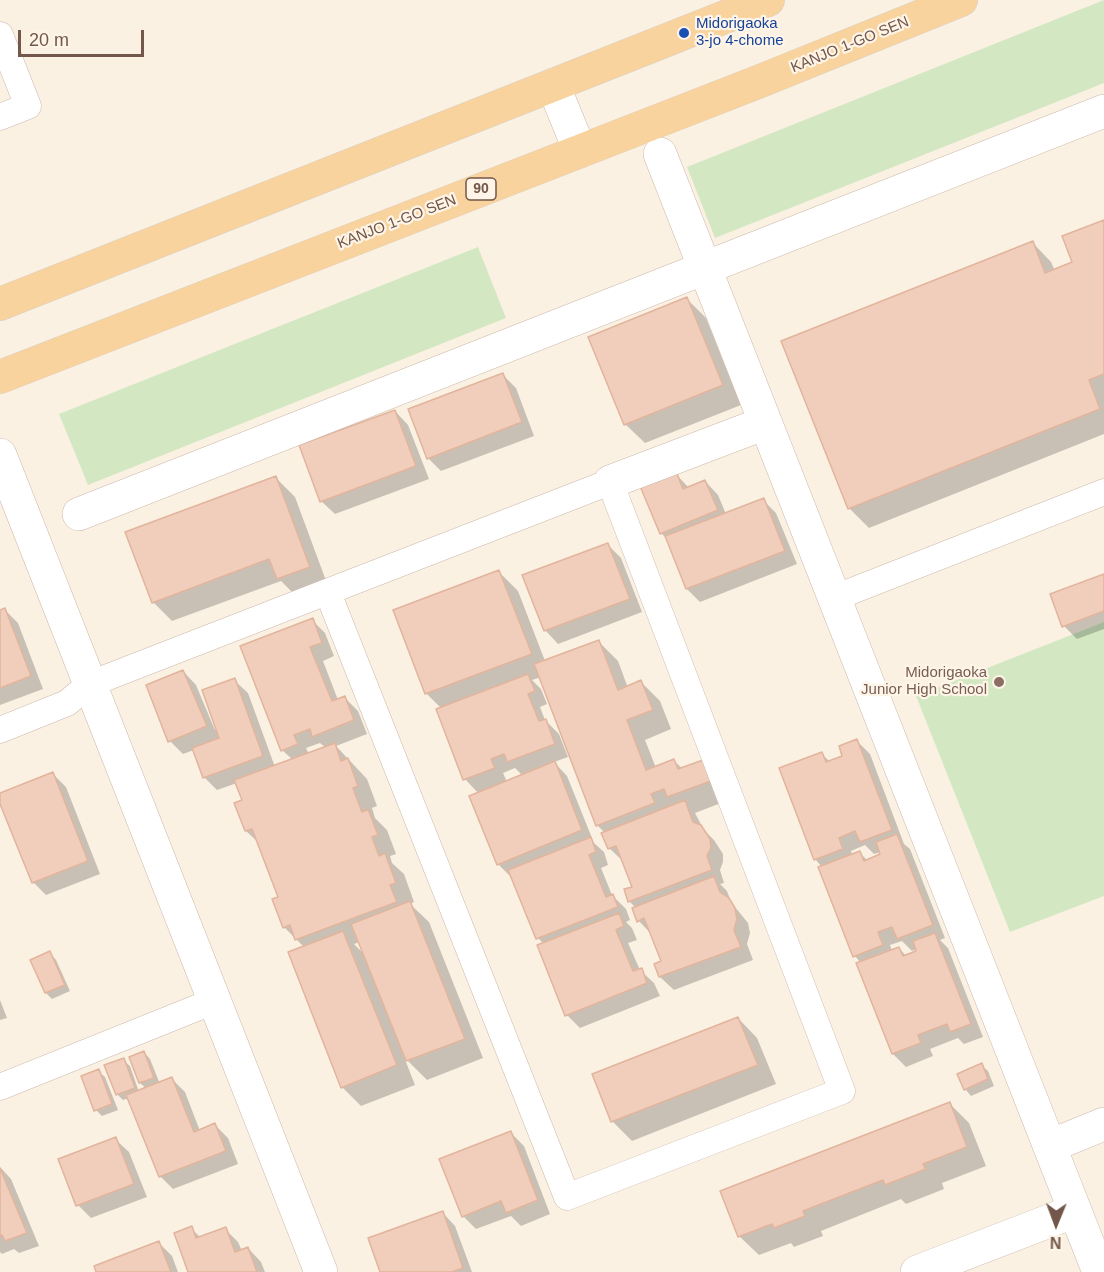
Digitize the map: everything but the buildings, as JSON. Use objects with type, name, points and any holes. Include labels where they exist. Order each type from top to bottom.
[{"type":"main road","points":[[0,304],[768,0]]},
{"type":"main road","name":"KANJO 1-GO SEN","points":[[0,377],[962,0]]},
{"type":"street","points":[[553,85],[579,151]]},
{"type":"street","points":[[79,514],[1104,111]]},
{"type":"street","points":[[660,154],[1099,1272]]},
{"type":"street","points":[[610,482],[765,423]]},
{"type":"street","points":[[0,455],[321,1272]]},
{"type":"street","points":[[1050,1146],[1104,1124]]},
{"type":"street","points":[[917,1272],[1075,1210]]},
{"type":"lane","points":[[0,35],[28,106],[0,117]]},
{"type":"lane","points":[[0,730],[68,704],[90,684],[610,482],[842,1091],[567,1197],[328,593]]},
{"type":"lane","points":[[834,598],[1104,492]]},
{"type":"lane","points":[[0,1087],[214,1000]]},
{"type":"green space","points":[[1104,0],[1104,83],[715,238],[687,167]]},
{"type":"green space","points":[[478,247],[506,318],[88,485],[59,414]]},
{"type":"green space","points":[[1104,622],[1104,896],[1010,932],[916,696]]},
{"type":"place","name":"Midorigaoka 3-jo 4-chome","points":[[684,33]]},
{"type":"place","name":"Midorigaoka Junior High School","points":[[999,682]]}]
